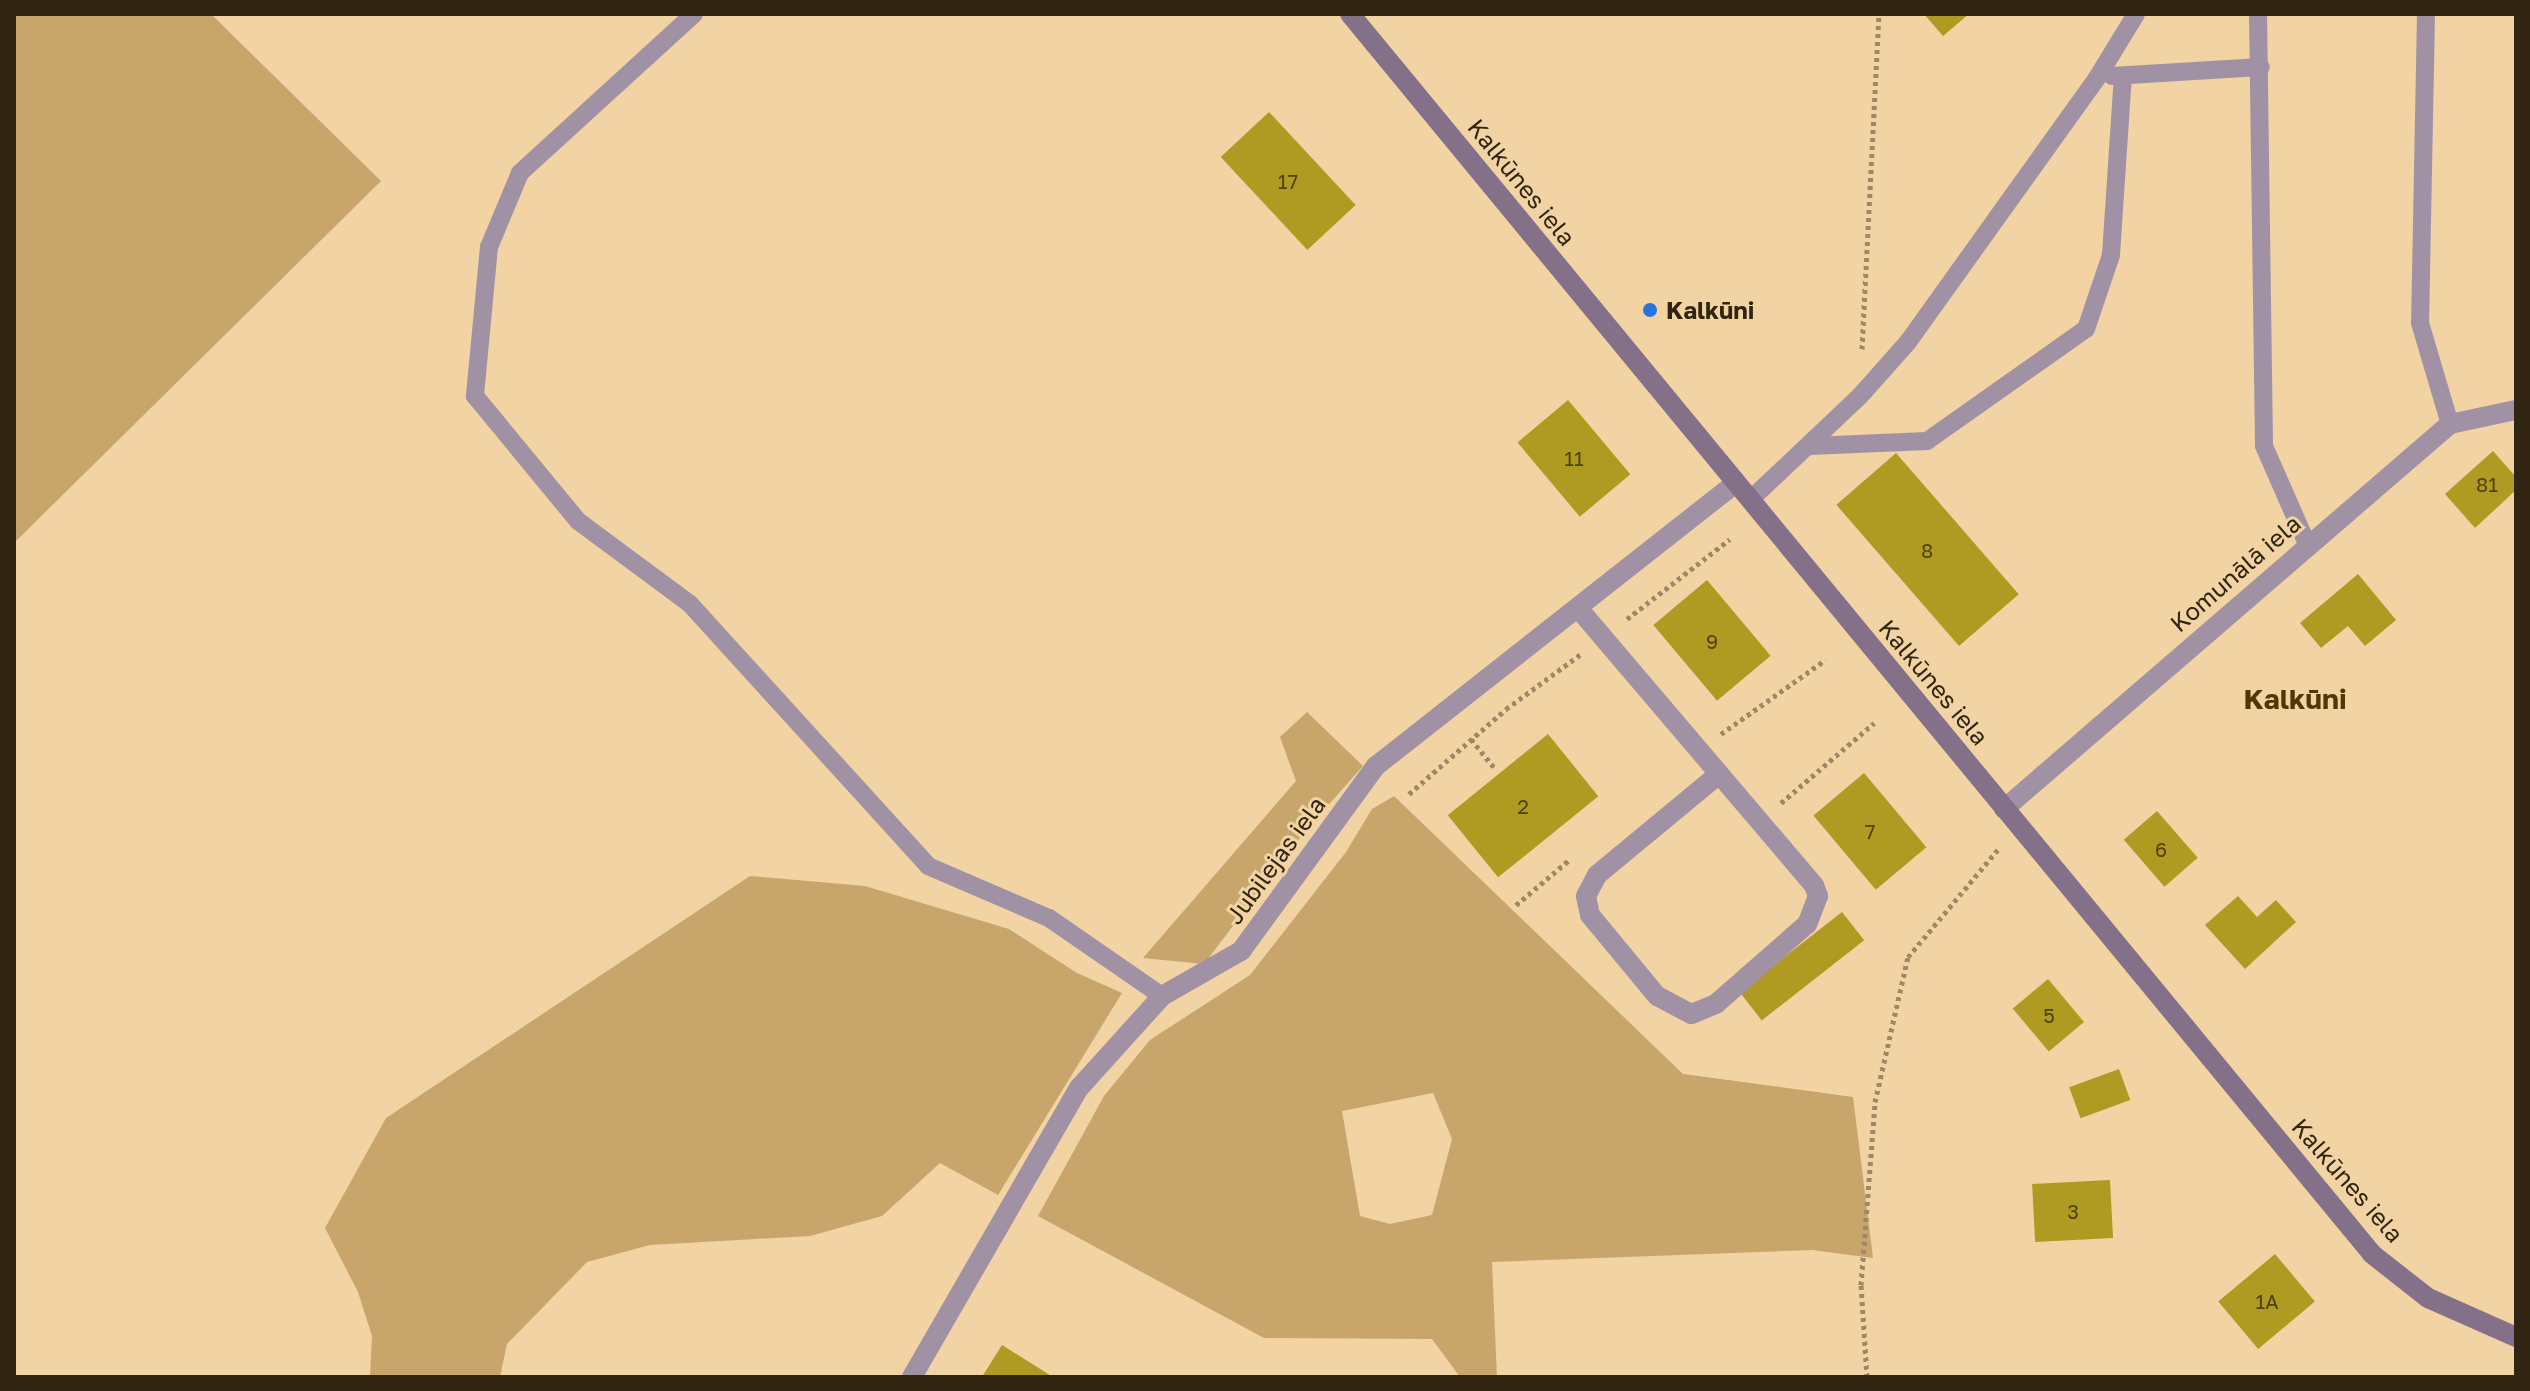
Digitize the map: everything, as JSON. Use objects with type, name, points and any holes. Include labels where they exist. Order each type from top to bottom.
[{"type":"main road","name":"Kalkūnes iela","points":[[1350,14],[2372,1254],[2428,1298],[2516,1337]]},
{"type":"street","name":"Komunālā iela","points":[[2004,809],[2307,544],[2450,424],[2516,410]]},
{"type":"street","name":"Jubilejas iela","points":[[912,1377],[1079,1088],[1162,996],[1241,951],[1376,766],[1736,483]]},
{"type":"street","points":[[1578,608],[1814,885],[1816,907],[1807,924],[1716,1004],[1703,1013],[1682,1013],[1657,996],[1590,915],[1586,896],[1597,875],[1719,774]]},
{"type":"lane","points":[[694,14],[520,173],[489,247],[475,396],[578,521],[690,604],[928,866],[1049,918],[1162,996]]},
{"type":"lane","points":[[1750,500],[1860,396],[1908,342],[2097,78],[2136,14]]},
{"type":"lane","points":[[2258,14],[2264,446],[2307,544]]},
{"type":"lane","points":[[2426,14],[2420,323],[2450,424]]},
{"type":"lane","points":[[2097,78],[2261,67]]},
{"type":"lane","points":[[1810,446],[1927,441],[2086,329],[2111,255],[2123,76]]},
{"type":"path","points":[[1860,396],[1879,14]]},
{"type":"path","points":[[1409,794],[1471,740],[1730,539]]},
{"type":"path","points":[[1447,710],[1495,769]]},
{"type":"path","points":[[1759,821],[1874,723]]},
{"type":"path","points":[[1867,1377],[1861,1285],[1875,1102],[1908,957],[2018,826]]},
{"type":"shaded area","points":[[14,14],[211,14],[381,181],[14,543]]},
{"type":"shaded area","points":[[1307,712],[1363,766],[1306,830],[1204,964],[1143,958],[1296,781],[1280,737]]},
{"type":"shaded area","points":[[1394,796],[1683,1074],[1853,1097],[1873,1258],[1812,1250],[1492,1262],[1497,1377],[1460,1377],[1432,1339],[1264,1338],[1038,1216],[1104,1096],[1150,1040],[1250,975],[1346,852],[1372,809]],"holes":[[[1433,1093],[1452,1139],[1432,1215],[1390,1224],[1360,1216],[1342,1111]]]},
{"type":"shaded area","points":[[750,876],[865,886],[1009,929],[1077,973],[1122,993],[998,1195],[940,1163],[882,1216],[810,1236],[650,1245],[587,1262],[507,1344],[500,1377],[370,1377],[372,1336],[358,1292],[325,1228],[386,1118]]},
{"type":"building","points":[[1924,14],[1969,14],[1943,36]]},
{"type":"building","points":[[1269,112],[1356,205],[1307,250],[1221,157]]},
{"type":"building","points":[[1568,400],[1630,474],[1580,517],[1517,442]]},
{"type":"building","points":[[2493,451],[2516,477],[2516,490],[2475,528],[2445,494]]},
{"type":"building","points":[[1896,453],[2019,594],[1959,646],[1836,505]]},
{"type":"building","points":[[2358,574],[2396,620],[2365,646],[2348,626],[2321,648],[2300,623]]},
{"type":"building","points":[[1707,580],[1771,656],[1717,701],[1653,625]]},
{"type":"building","points":[[1548,734],[1598,796],[1498,877],[1448,815]]},
{"type":"building","points":[[1864,773],[1926,847],[1876,890],[1813,815]]},
{"type":"building","points":[[2157,811],[2198,858],[2164,887],[2124,840]]},
{"type":"building","points":[[2238,896],[2257,917],[2276,900],[2296,922],[2245,969],[2205,925]]},
{"type":"building","points":[[1842,912],[1864,940],[1762,1020],[1740,992]]},
{"type":"building","points":[[2048,979],[2084,1022],[2049,1051],[2013,1009]]},
{"type":"building","points":[[2119,1069],[2130,1100],[2080,1118],[2069,1087]]},
{"type":"building","points":[[2110,1180],[2113,1238],[2035,1242],[2032,1184]]},
{"type":"building","points":[[2275,1254],[2315,1301],[2258,1349],[2218,1302]]},
{"type":"building","points":[[1002,1345],[1053,1377],[982,1377]]},
{"type":"place","name":"Kalkūni","points":[[1650,310]]},
{"type":"district","name":"Kalkūni","points":[[2295,699]]}]
